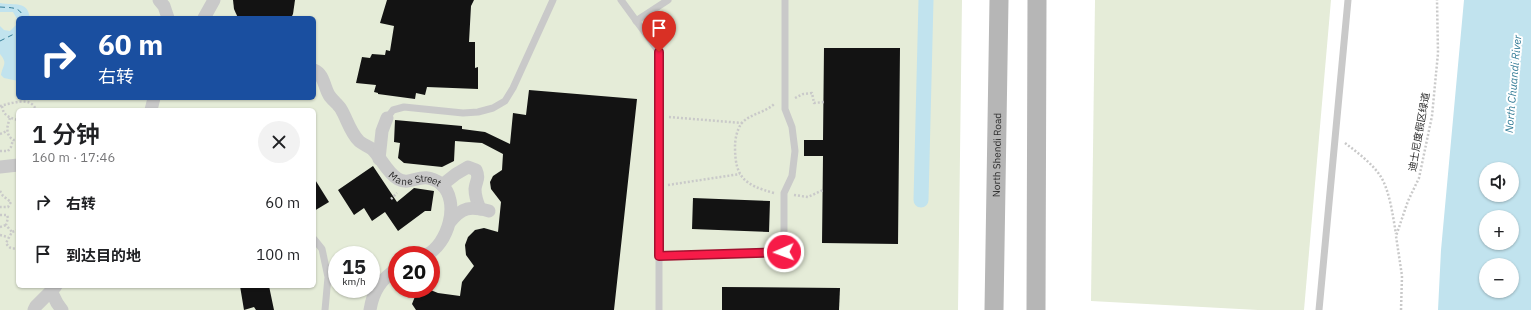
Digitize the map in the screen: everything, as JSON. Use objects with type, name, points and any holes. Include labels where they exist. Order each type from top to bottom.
[{"type":"street","points":[[158,0],[164,6],[167,16]]},
{"type":"street","name":"North Shendi Road","points":[[994,310],[999,0]]},
{"type":"street","points":[[1036,310],[1037,0]]},
{"type":"street","name":"Mane Street","points":[[316,71],[324,82],[328,94],[340,107],[350,129],[359,141],[372,149],[397,179],[405,181],[422,177],[431,178],[442,185],[448,195],[451,209],[450,222],[444,238],[437,246]]},
{"type":"street","points":[[379,159],[382,131],[387,118]]},
{"type":"street","points":[[0,167],[16,165]]},
{"type":"street","points":[[442,185],[463,169],[468,167],[476,170],[479,177],[475,188],[475,198],[485,210],[464,209],[456,214],[450,222]]},
{"type":"street","points":[[370,310],[372,299],[378,285],[388,274]]},
{"type":"street","points":[[34,310],[36,306],[54,289]]},
{"type":"street","points":[[54,289],[56,303],[62,310]]},
{"type":"lane","points":[[387,118],[393,110],[404,107],[463,113],[478,112],[493,108],[505,101],[513,88],[553,0]]},
{"type":"lane","points":[[621,0],[659,52],[659,310]]},
{"type":"lane","points":[[636,21],[668,0]]},
{"type":"lane","points":[[659,256],[784,252],[784,193],[792,176],[795,151],[792,127],[785,109],[785,0]]},
{"type":"lane","points":[[1319,310],[1348,0]]},
{"type":"lane","points":[[316,242],[322,249],[328,276],[325,310]]},
{"type":"path","name":"迪士尼度假区绿道","points":[[1401,310],[1402,276],[1396,236],[1408,201],[1419,178],[1432,116],[1438,53],[1437,0]]},
{"type":"path","points":[[823,190],[808,197],[784,193],[775,194],[744,180],[737,171],[735,142],[738,129],[742,123],[754,113],[770,108],[775,103],[785,102],[804,94],[812,93],[814,103],[824,102]]},
{"type":"path","points":[[16,120],[10,118],[3,111],[1,106],[22,101],[30,103],[35,108]]},
{"type":"path","points":[[659,116],[742,123]]},
{"type":"path","points":[[0,151],[8,151],[11,147],[13,140],[7,131],[10,118]]},
{"type":"path","points":[[0,134],[7,131]]},
{"type":"path","points":[[1335,135],[1366,159],[1381,178],[1388,196],[1396,236]]},
{"type":"path","points":[[0,191],[3,196],[11,202],[8,207],[0,207]]},
{"type":"path","points":[[0,215],[7,215],[8,218],[6,225]]},
{"type":"path","points":[[0,227],[6,225]]},
{"type":"path","points":[[6,225],[12,232]]},
{"type":"path","points":[[16,231],[12,232],[6,243],[9,248],[16,248]]},
{"type":"path","points":[[0,236],[8,237]]},
{"type":"green space","points":[[0,0],[962,0],[958,310],[0,310]]},
{"type":"green space","points":[[1095,0],[1331,0],[1304,310],[1258,310],[1091,301]]},
{"type":"water","name":"North Chuandi River","points":[[1464,0],[1531,0],[1531,310],[1438,310],[1441,250]]},
{"type":"water","points":[[0,3],[16,4],[26,8],[30,16],[16,16],[16,17],[13,12],[0,12]]},
{"type":"water","points":[[16,25],[16,81],[4,78],[1,75],[4,60],[0,54],[0,26],[4,30],[10,31]]},
{"type":"building","points":[[233,0],[295,0],[292,16],[237,16],[234,9]]},
{"type":"building","points":[[387,0],[474,0],[471,6],[469,42],[475,42],[475,68],[478,67],[478,89],[427,87],[425,95],[416,93],[415,99],[378,94],[374,92],[376,85],[356,83],[362,57],[370,58],[372,54],[385,55],[386,50],[390,51],[394,26],[380,23]]},
{"type":"building","points":[[824,48],[900,48],[898,244],[822,243],[823,156],[804,156],[804,140],[823,140]]},
{"type":"building","points":[[529,90],[637,99],[614,310],[416,310],[412,304],[414,298],[440,298],[440,293],[460,296],[462,282],[474,266],[466,255],[465,245],[468,237],[475,230],[484,228],[498,232],[501,202],[491,189],[490,182],[493,176],[502,170],[503,154],[482,143],[455,141],[454,161],[442,167],[404,163],[398,158],[400,143],[394,142],[395,120],[462,126],[462,129],[485,132],[510,144],[513,113],[526,115]]},
{"type":"building","points":[[373,166],[397,202],[414,188],[434,191],[431,211],[425,211],[398,231],[385,212],[372,221],[364,208],[354,215],[338,190]]},
{"type":"building","points":[[316,181],[329,202],[316,210]]},
{"type":"building","points":[[693,198],[770,201],[769,232],[692,229]]},
{"type":"building","points":[[722,287],[840,288],[839,310],[722,310]]},
{"type":"building","points":[[240,288],[269,288],[274,310],[256,310],[254,307],[244,310]]},
{"type":"waterway","points":[[921,200],[926,0]]},
{"type":"ferry route","points":[[0,7],[20,11],[22,16]]},
{"type":"ferry route","points":[[0,41],[16,33]]},
{"type":"route","points":[[659,52],[659,256],[784,252]]}]
